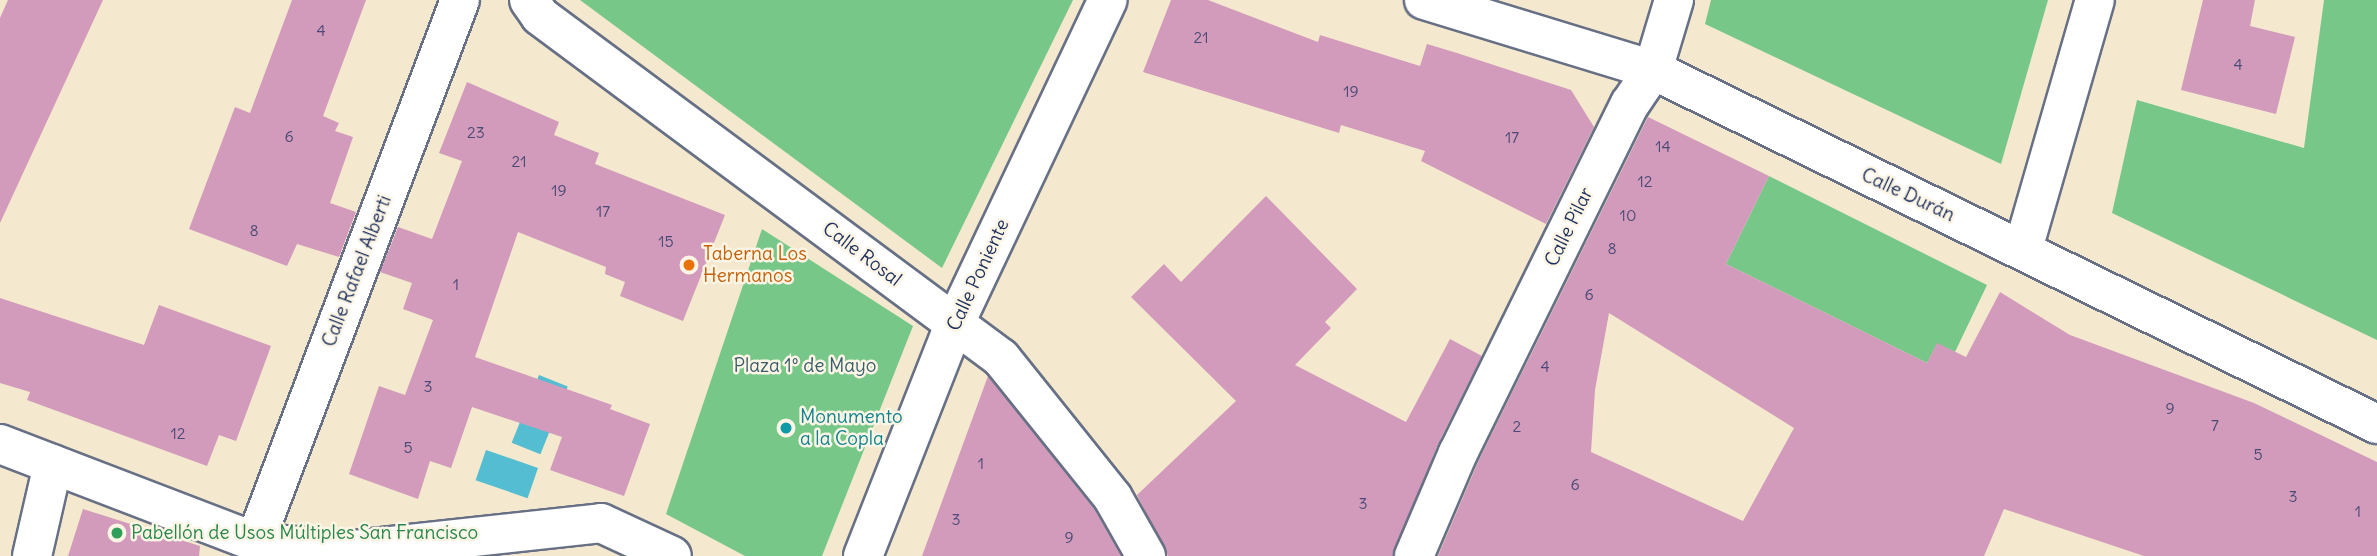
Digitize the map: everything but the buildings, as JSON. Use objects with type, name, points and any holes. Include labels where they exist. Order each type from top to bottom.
[{"type":"street","name":"Calle Rafael Alberti","points":[[255,542],[460,0]]},
{"type":"street","name":"Calle Rosal","points":[[529,0],[540,16],[1001,358],[1113,498],[1146,556]]},
{"type":"street","name":"Calle Poniente","points":[[863,556],[955,323],[1108,0]]},
{"type":"street","name":"Calle Durán","points":[[1424,0],[1653,70],[2377,424]]},
{"type":"street","name":"Calle Pilar","points":[[1414,556],[1458,453],[1630,103],[1653,70],[1674,0]]},
{"type":"street","points":[[2023,249],[2095,0]]},
{"type":"street","points":[[0,444],[255,542],[345,551],[601,523],[673,556]]},
{"type":"street","points":[[32,556],[52,464]]},
{"type":"green space","points":[[580,0],[1073,0],[942,268]]},
{"type":"green space","points":[[1711,0],[2048,0],[2001,164],[1705,24]]},
{"type":"green space","points":[[2324,0],[2377,0],[2377,340],[2112,213],[2137,100],[2304,148]]},
{"type":"green space","points":[[1769,176],[1987,285],[1955,352],[1937,344],[1927,363],[1726,264]]},
{"type":"green space","name":"Plaza 1º de Mayo","points":[[762,229],[913,326],[822,556],[745,556],[666,514]]},
{"type":"water","points":[[539,375],[568,387],[540,454],[512,443]]},
{"type":"water","points":[[486,450],[538,468],[528,498],[476,480]]},
{"type":"place","name":"Taberna Los Hermanos","points":[[689,265]]},
{"type":"place","name":"Monumento a la Copla","points":[[786,428]]},
{"type":"place","name":"Pabellón de Usos Múltiples San Francisco","points":[[117,533]]}]
